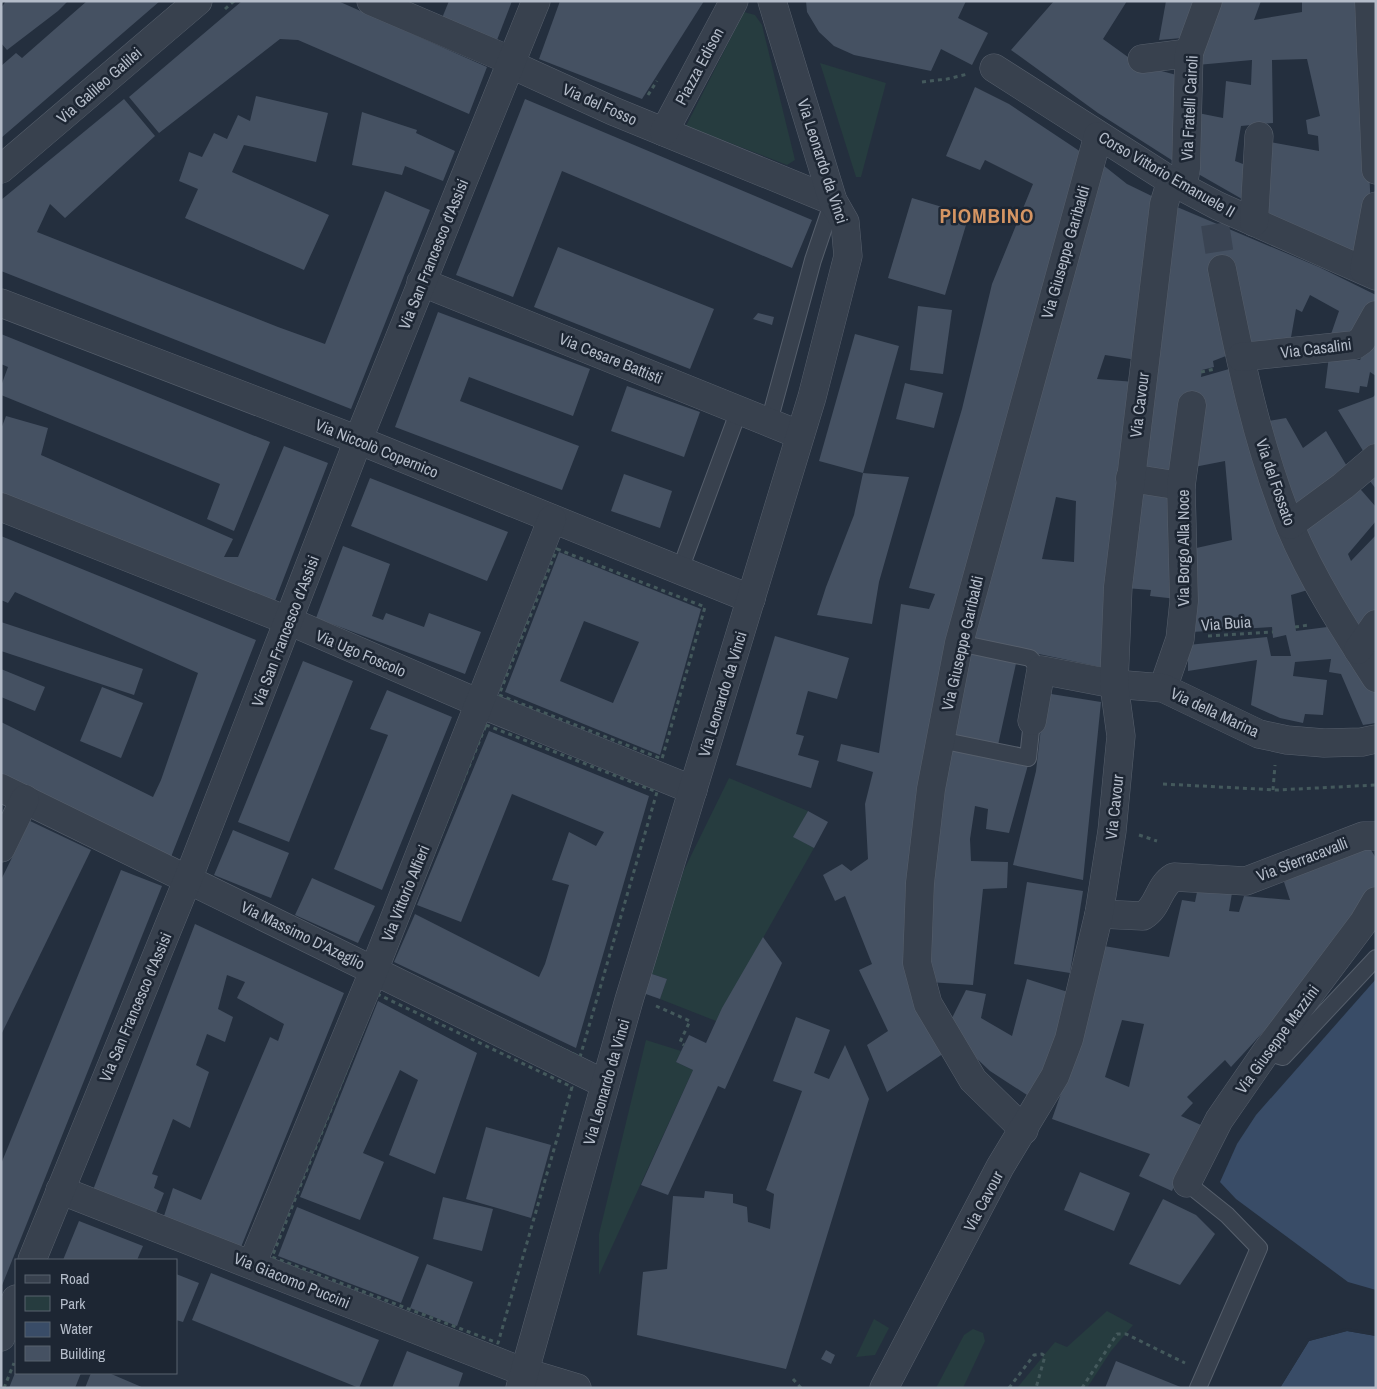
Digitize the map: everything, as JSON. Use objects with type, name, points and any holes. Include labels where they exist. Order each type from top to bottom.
[{"type":"street","name":"Via Galileo Galilei","points":[[1,170],[198,1]]},
{"type":"street","name":"Via del Fosso","points":[[371,1],[500,56],[512,65],[664,132],[833,201]]},
{"type":"street","name":"Via San Francesco d'Assisi","points":[[32,1259],[188,879],[358,440],[421,282],[512,65],[536,1]]},
{"type":"street","name":"Piazza Edison","points":[[664,132],[734,1]]},
{"type":"street","name":"Via Leonardo da Vinci","points":[[522,1380],[605,1084],[800,435],[848,256],[845,222],[833,201],[772,1]]},
{"type":"street","name":"Via Fratelli Cairoli","points":[[1177,184],[1186,168],[1189,53],[1208,1]]},
{"type":"street","points":[[1369,1],[1374,64],[1376,170]]},
{"type":"street","points":[[1142,59],[1189,53]]},
{"type":"street","name":"Corso Vittorio Emanuele II","points":[[994,68],[1098,136],[1177,184],[1216,215],[1254,222],[1370,273]]},
{"type":"street","name":"Via Giuseppe Garibaldi","points":[[1024,1130],[973,1080],[928,1004],[917,963],[920,883],[931,790],[959,643],[1098,136]]},
{"type":"street","points":[[1254,222],[1259,136]]},
{"type":"street","name":"Via Cavour","points":[[884,1388],[1000,1167],[1055,1076],[1069,1039],[1099,914],[1112,831],[1121,736],[1114,684],[1118,587],[1164,204],[1177,184]]},
{"type":"street","points":[[1370,273],[1376,206]]},
{"type":"street","name":"Via del Fossato","points":[[1222,269],[1258,427],[1290,525],[1339,620],[1376,678]]},
{"type":"street","name":"Via Cesare Battisti","points":[[421,282],[800,435]]},
{"type":"street","name":"Via Niccolò Copernico","points":[[1,303],[358,440],[751,599]]},
{"type":"street","name":"Via Casalini","points":[[1241,357],[1355,346],[1362,340],[1376,315]]},
{"type":"street","name":"Via Borgo Alla Noce","points":[[1163,688],[1180,638],[1184,601],[1182,486],[1192,405]]},
{"type":"street","points":[[1290,525],[1343,486],[1376,458]]},
{"type":"street","points":[[1130,478],[1182,486]]},
{"type":"street","name":"Via Ugo Foscolo","points":[[1,507],[490,700],[693,790]]},
{"type":"street","name":"Via Vittorio Alfieri","points":[[262,1261],[490,700],[552,519]]},
{"type":"street","points":[[1358,650],[1376,624]]},
{"type":"street","points":[[1032,721],[1041,670]]},
{"type":"street","name":"Via della Marina","points":[[1041,670],[1114,684],[1163,688],[1259,734],[1287,740],[1324,743],[1362,742],[1376,739]]},
{"type":"street","points":[[1,848],[13,794]]},
{"type":"street","name":"Via Massimo D'Azeglio","points":[[13,794],[188,879],[381,968],[605,1084]]},
{"type":"street","name":"Via Sferracavalli","points":[[1099,914],[1143,916],[1154,907],[1167,881],[1174,877],[1246,881],[1372,836]]},
{"type":"street","name":"Via Giuseppe Mazzini","points":[[1187,1183],[1219,1120],[1266,1052],[1363,923],[1376,901]]},
{"type":"street","name":"Via Giacomo Puccini","points":[[60,1190],[262,1261],[522,1380],[577,1388]]},
{"type":"street","points":[[1,1337],[15,1302]]},
{"type":"lane","points":[[769,422],[813,260],[833,201]]},
{"type":"lane","points":[[680,570],[739,410]]},
{"type":"lane","points":[[959,643],[1030,658],[1041,670]]},
{"type":"lane","points":[[940,740],[1028,758],[1032,721]]},
{"type":"lane","points":[[1266,1052],[1282,1057],[1376,958]]},
{"type":"lane","points":[[1187,1183],[1227,1215],[1259,1248],[1200,1382]]},
{"type":"path","points":[[922,82],[947,79],[968,73]]},
{"type":"path","points":[[643,102],[658,78]]},
{"type":"path","points":[[557,549],[705,608],[662,759],[490,700],[557,549]]},
{"type":"path","name":"Via Buia","points":[[1180,638],[1273,632]]},
{"type":"path","points":[[486,725],[657,792],[580,1057],[381,968],[486,725]]},
{"type":"path","points":[[1163,784],[1277,790],[1376,785]]},
{"type":"path","points":[[377,994],[572,1087],[498,1343],[262,1261],[377,994]]},
{"type":"path","points":[[671,1013],[690,1021],[680,1042],[684,1044]]},
{"type":"path","points":[[1082,1388],[1114,1336],[1120,1333],[1200,1382]]},
{"type":"path","points":[[1009,1388],[1034,1355],[1042,1354],[1045,1356],[1045,1362],[1036,1388]]},
{"type":"path","points":[[4,1388],[15,1360]]},
{"type":"path","points":[[793,1379],[801,1388]]},
{"type":"green space","points":[[744,12],[755,15],[762,25],[795,160],[787,165],[686,126]]},
{"type":"green space","points":[[820,63],[886,83],[861,177],[856,177]]},
{"type":"green space","points":[[729,778],[808,811],[794,837],[814,848],[716,1021],[660,999],[667,979],[649,973],[684,870]]},
{"type":"green space","points":[[646,1040],[681,1051],[676,1062],[693,1070],[599,1275],[599,1234]]},
{"type":"green space","points":[[1107,1311],[1133,1325],[1111,1351],[1087,1388],[1017,1388],[1055,1342],[1067,1347]]},
{"type":"green space","points":[[874,1319],[889,1328],[875,1355],[856,1357]]},
{"type":"green space","points":[[973,1329],[983,1333],[985,1341],[963,1388],[936,1388],[964,1335]]},
{"type":"water","points":[[1376,979],[1376,1290],[1348,1282],[1236,1199],[1220,1182],[1237,1144],[1256,1115]]},
{"type":"water","points":[[1347,1331],[1376,1336],[1376,1388],[1280,1388],[1309,1341]]},
{"type":"pier","points":[[1346,1328],[1376,1333],[1376,1336],[1347,1331],[1309,1341],[1280,1388],[1277,1388],[1307,1339]]},
{"type":"building","points":[[6,1],[68,1],[58,11],[7,50],[1,43],[1,8]]},
{"type":"building","points":[[87,1],[160,1],[1,138],[1,66],[16,53],[22,58]]},
{"type":"building","points":[[242,1],[338,1],[487,67],[469,114],[298,40],[280,39],[159,133],[129,97]]},
{"type":"building","points":[[449,1],[512,1],[497,40],[442,18]]},
{"type":"building","points":[[560,1],[704,1],[642,99],[539,59]]},
{"type":"building","points":[[806,1],[966,1],[958,18],[988,33],[972,65],[941,49],[931,71],[854,55],[834,46],[819,32],[807,12]]},
{"type":"building","points":[[1054,1],[1127,1],[1103,39],[1139,65],[1184,77],[1181,166],[1098,113],[1011,50]]},
{"type":"building","points":[[1166,1],[1196,1],[1182,38],[1159,40]]},
{"type":"building","points":[[1221,1],[1261,1],[1254,20],[1302,12],[1302,1],[1361,1],[1371,210],[1358,255],[1261,214],[1265,141],[1319,151],[1318,136],[1308,134],[1306,120],[1320,116],[1307,59],[1272,60],[1273,123],[1241,126],[1235,161],[1251,167],[1249,203],[1193,171],[1198,113],[1223,118],[1226,81],[1251,85],[1252,60],[1197,65]]},
{"type":"building","points":[[975,87],[1009,104],[1084,154],[908,912],[947,1051],[887,1092],[867,1045],[888,1031],[859,970],[872,964],[845,896],[835,901],[823,875],[842,864],[851,871],[868,859],[865,804],[873,772],[837,761],[841,744],[879,753],[901,604],[929,609],[935,594],[909,588],[962,409],[992,284],[1033,184],[985,160],[980,170],[946,156]]},
{"type":"building","points":[[256,96],[328,113],[316,162],[244,145],[232,172],[329,215],[304,270],[185,218],[198,189],[179,181],[189,152],[202,157],[214,133],[227,139],[238,115],[250,121]]},
{"type":"building","points":[[124,99],[155,136],[65,218],[50,204],[37,232],[278,327],[325,344],[385,191],[430,210],[351,409],[1,271],[1,200]]},
{"type":"building","points":[[525,99],[812,220],[792,268],[562,171],[513,297],[456,275]]},
{"type":"building","points":[[362,112],[417,130],[416,133],[455,151],[443,181],[405,166],[402,175],[352,165]]},
{"type":"building","points":[[1103,165],[1127,184],[1162,201],[1137,360],[1105,355],[1097,379],[1135,382],[1101,667],[966,639]],"holes":[[[1056,497],[1076,501],[1074,562],[1042,559]]]},
{"type":"building","points":[[912,198],[969,215],[945,295],[888,278]]},
{"type":"building","points":[[1170,204],[1319,267],[1376,295],[1376,303],[1360,333],[1330,337],[1339,311],[1310,295],[1302,312],[1296,309],[1290,343],[1231,354],[1213,361],[1214,367],[1202,370],[1201,377],[1236,367],[1311,589],[1291,595],[1296,631],[1335,626],[1376,692],[1376,723],[1363,725],[1341,674],[1329,672],[1331,659],[1295,662],[1293,676],[1327,680],[1323,715],[1305,714],[1303,723],[1280,718],[1251,705],[1257,660],[1188,671],[1188,645],[1267,637],[1271,656],[1291,656],[1286,635],[1273,638],[1272,627],[1192,632],[1192,549],[1232,540],[1225,461],[1189,468],[1178,475],[1137,471]]},
{"type":"building","points":[[558,247],[714,309],[690,369],[534,307]]},
{"type":"building","points":[[918,306],[952,310],[943,374],[910,370]]},
{"type":"building","points":[[438,312],[590,369],[573,416],[469,377],[460,401],[579,446],[562,490],[395,427]]},
{"type":"building","points":[[758,313],[774,317],[772,325],[753,319]]},
{"type":"building","points":[[1376,327],[1376,376],[1370,372],[1367,387],[1360,386],[1359,393],[1325,388],[1329,356],[1360,360]]},
{"type":"building","points":[[1,334],[270,442],[234,531],[207,519],[220,484],[1,395],[1,386],[8,367],[1,364]]},
{"type":"building","points":[[855,334],[899,346],[863,473],[819,461]]},
{"type":"building","points":[[905,383],[943,393],[934,428],[896,419]]},
{"type":"building","points":[[627,386],[700,412],[684,457],[611,431]]},
{"type":"building","points":[[1376,394],[1376,445],[1365,454],[1338,410],[1373,397]]},
{"type":"building","points":[[6,416],[48,428],[41,455],[233,539],[224,557],[238,557],[284,446],[328,463],[275,601],[1,493],[1,429]]},
{"type":"building","points":[[1286,418],[1303,448],[1326,431],[1348,468],[1293,513],[1263,422]]},
{"type":"building","points":[[1376,467],[1376,489],[1366,476]]},
{"type":"building","points":[[863,473],[909,477],[879,582],[872,624],[817,615],[854,515]]},
{"type":"building","points":[[624,474],[672,491],[660,528],[611,511]]},
{"type":"building","points":[[370,478],[508,532],[487,581],[351,526]]},
{"type":"building","points":[[1355,483],[1376,507],[1376,521],[1348,554],[1351,561],[1376,535],[1376,618],[1360,641],[1297,528]]},
{"type":"building","points":[[1136,488],[1176,495],[1177,599],[1150,596],[1151,590],[1125,588]]},
{"type":"building","points":[[1,536],[256,640],[171,857],[1,777],[1,722],[153,797],[161,780],[198,673],[15,592],[8,603],[1,600]]},
{"type":"building","points":[[343,546],[390,564],[372,616],[383,620],[386,613],[424,627],[429,613],[481,632],[465,674],[316,618]]},
{"type":"building","points":[[559,552],[701,609],[660,755],[505,692]],"holes":[[[584,621],[639,642],[613,703],[560,681]]]},
{"type":"building","points":[[1,622],[143,669],[134,695],[1,651]]},
{"type":"building","points":[[775,636],[849,658],[837,699],[808,691],[796,734],[804,736],[798,755],[819,761],[811,788],[736,765]]},
{"type":"building","points":[[965,647],[1017,659],[998,745],[945,733]]},
{"type":"building","points":[[303,661],[353,681],[289,842],[238,822]]},
{"type":"building","points":[[1,669],[45,687],[35,711],[1,697]]},
{"type":"building","points":[[102,687],[143,703],[121,758],[80,741]]},
{"type":"building","points":[[387,690],[452,717],[382,890],[334,869],[388,735],[370,729]]},
{"type":"building","points":[[1045,693],[1101,702],[1083,880],[1013,865],[1036,771]]},
{"type":"building","points":[[489,731],[649,796],[576,1048],[394,962],[415,914],[539,977],[545,964],[569,885],[552,880],[569,832],[596,846],[604,832],[512,794],[461,922],[417,905]]},
{"type":"building","points":[[946,746],[1028,765],[1009,833],[986,829],[988,809],[975,806],[970,839],[971,861],[1008,862],[1007,888],[983,889],[973,985],[929,982],[925,970]]},
{"type":"building","points":[[808,811],[828,822],[814,848],[793,837]]},
{"type":"building","points":[[30,821],[91,850],[1,1035],[1,880]]},
{"type":"building","points":[[233,830],[289,853],[271,898],[214,875]]},
{"type":"building","points":[[1364,839],[1376,858],[1376,885],[1331,951],[1279,1015],[1231,1067],[1225,1060],[1187,1097],[1193,1103],[1181,1116],[1201,1125],[1172,1191],[1139,1176],[1150,1154],[1052,1119],[1080,1039],[1104,946],[1169,957],[1182,900],[1195,902],[1198,887],[1232,893],[1229,911],[1239,912],[1244,896],[1290,900],[1284,882]],"holes":[[[1122,1020],[1144,1024],[1129,1087],[1105,1077]]]},
{"type":"building","points":[[121,870],[162,886],[1,1288],[1,1164]]},
{"type":"building","points":[[312,878],[375,906],[358,943],[295,915]]},
{"type":"building","points":[[1027,882],[1083,891],[1070,973],[1014,964]]},
{"type":"building","points":[[195,924],[344,993],[241,1247],[164,1216],[173,1188],[201,1200],[270,1037],[278,1041],[284,1024],[237,998],[245,982],[227,975],[218,1009],[233,1017],[225,1042],[207,1034],[196,1065],[209,1072],[190,1128],[173,1119],[152,1174],[158,1176],[154,1188],[164,1193],[156,1213],[93,1190]]},
{"type":"building","points":[[763,937],[782,963],[725,1089],[718,1086],[668,1195],[641,1185],[693,1070],[676,1062],[684,1045],[689,1035],[706,1043],[722,1008]]},
{"type":"building","points":[[649,973],[667,979],[660,999],[643,993]]},
{"type":"building","points":[[1027,979],[1071,993],[1055,1057],[1027,1095],[990,1071],[957,1040],[949,1024],[966,990],[986,994],[981,1018],[1012,1036]]},
{"type":"building","points":[[378,1001],[477,1053],[435,1174],[389,1155],[418,1080],[400,1070],[363,1153],[384,1162],[360,1220],[300,1197]]},
{"type":"building","points":[[796,1017],[830,1030],[814,1073],[829,1079],[845,1045],[869,1099],[786,1369],[637,1335],[643,1272],[667,1269],[673,1196],[704,1198],[705,1191],[733,1194],[733,1203],[747,1207],[748,1222],[770,1229],[774,1194],[766,1190],[802,1091],[773,1081]]},
{"type":"building","points":[[486,1127],[551,1145],[531,1218],[466,1199]]},
{"type":"building","points":[[1080,1172],[1130,1193],[1114,1231],[1064,1210]]},
{"type":"building","points":[[443,1197],[493,1209],[482,1251],[433,1239]]},
{"type":"building","points":[[1163,1199],[1196,1215],[1215,1234],[1180,1285],[1129,1264]]},
{"type":"building","points":[[297,1207],[419,1257],[401,1303],[278,1256]]},
{"type":"building","points":[[79,1221],[143,1246],[137,1259],[63,1259]]},
{"type":"building","points":[[427,1264],[473,1282],[457,1326],[410,1308]]},
{"type":"building","points":[[211,1273],[379,1340],[359,1388],[192,1320]]},
{"type":"building","points":[[178,1275],[199,1283],[183,1322],[178,1321]]},
{"type":"building","points":[[826,1350],[835,1355],[831,1364],[821,1359]]},
{"type":"building","points":[[407,1351],[463,1373],[458,1388],[392,1388]]},
{"type":"building","points":[[1116,1361],[1183,1388],[1105,1388]]},
{"type":"building","points":[[15,1373],[81,1374],[75,1388],[9,1388]]},
{"type":"building","points":[[91,1374],[111,1374],[144,1388],[85,1388]]},
{"type":"tunnel","points":[[1215,224],[1222,269]]},
{"type":"district","name":"PIOMBINO","points":[[987,216]]}]
